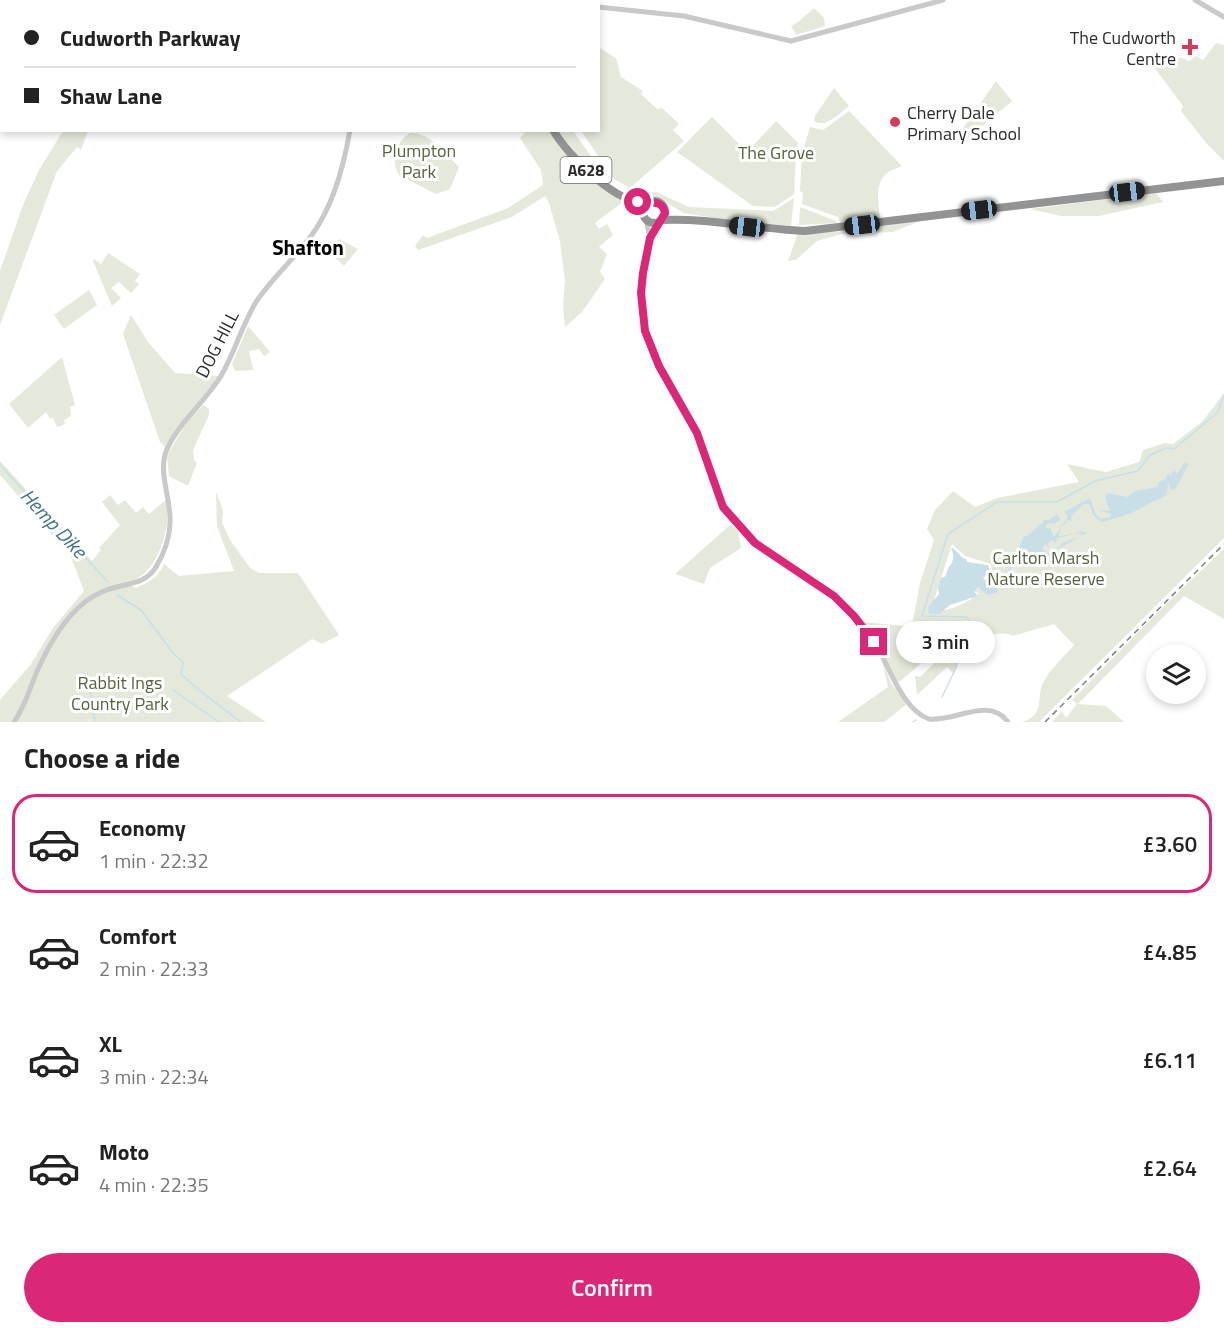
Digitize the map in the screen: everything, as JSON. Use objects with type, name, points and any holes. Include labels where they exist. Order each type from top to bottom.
[{"type":"highway","name":"A628","points":[[554,132],[572,156],[604,184],[629,199],[660,204],[685,219]]},
{"type":"highway","name":"A628","points":[[629,199],[652,223],[685,219],[770,230],[805,231],[1224,181]]},
{"type":"highway","points":[[645,218],[645,207],[650,202]]},
{"type":"highway","points":[[660,204],[664,210],[661,221]]},
{"type":"street","points":[[600,7],[684,16],[791,41],[943,0]]},
{"type":"street","points":[[1195,0],[1224,17]]},
{"type":"street","name":"DOG HILL","points":[[14,722],[27,700],[38,669],[69,617],[81,605],[103,591],[140,581],[156,568],[168,539],[170,527],[163,468],[167,449],[184,421],[220,376],[248,317],[264,291],[319,225],[338,177],[350,132]]},
{"type":"street","points":[[645,218],[650,238],[641,293],[645,331],[655,359],[699,439],[723,507],[755,543],[834,596],[843,605],[874,642],[898,687],[922,715],[929,719],[942,720],[985,711],[1002,715],[1008,722]]},
{"type":"street","points":[[650,238],[661,221]]},
{"type":"green space","points":[[814,8],[824,18],[825,26],[796,35],[791,26]]},
{"type":"green space","points":[[1216,43],[1224,45],[1224,161],[1207,144],[1181,111],[1183,106],[1151,63],[1156,58],[1182,58],[1189,61],[1196,56],[1203,60]]},
{"type":"green space","points":[[600,48],[616,58],[621,77],[643,91],[641,94],[657,109],[662,108],[679,124],[673,130],[684,141],[630,188],[614,179],[582,132],[600,132]]},
{"type":"green space","points":[[996,81],[1012,101],[961,144],[955,140]]},
{"type":"green space","points":[[834,88],[849,106],[828,122],[814,121],[815,116]]},
{"type":"green space","points":[[849,111],[902,166],[886,174],[879,184],[880,218],[840,222],[838,217],[802,204],[803,193],[800,191],[802,155],[810,127],[823,130]]},
{"type":"green space","name":"The Grove","points":[[712,117],[747,152],[776,121],[798,143],[794,194],[775,207],[753,206],[677,152]]},
{"type":"green space","points":[[62,132],[88,132],[81,150],[77,147],[57,171],[0,325],[0,271],[23,205],[39,170]]},
{"type":"green space","points":[[525,132],[550,132],[585,171],[628,203],[620,204],[595,223],[599,229],[607,224],[613,235],[599,247],[607,254],[600,272],[605,279],[582,312],[565,327],[563,307],[565,281],[560,241],[545,196],[512,217],[418,250],[415,246],[423,235],[427,238],[508,208],[543,185],[541,170],[520,138]]},
{"type":"green space","points":[[558,132],[574,132],[611,184],[581,160]]},
{"type":"green space","name":"Plumpton Park","points":[[410,133],[417,133],[431,140],[459,167],[450,189],[436,194],[399,175],[395,164],[396,152],[401,141]]},
{"type":"green space","points":[[656,192],[689,207],[773,211],[794,198],[791,226],[745,223],[684,213],[656,197],[639,199],[635,196]]},
{"type":"green space","points":[[1156,193],[1163,202],[1099,216],[1061,216],[1030,209]]},
{"type":"green space","points":[[800,207],[836,221],[836,223],[799,225]]},
{"type":"green space","points":[[920,221],[893,232],[842,234],[817,241],[796,260],[788,261],[798,233],[836,232]]},
{"type":"green space","points":[[339,239],[358,249],[344,266],[328,251]]},
{"type":"green space","points":[[108,253],[140,274],[135,281],[139,284],[131,293],[119,282],[111,288],[121,298],[112,306],[93,261],[94,259],[101,264]]},
{"type":"green space","points":[[89,290],[97,305],[64,329],[54,315]]},
{"type":"green space","points":[[131,315],[148,342],[175,373],[220,376],[167,449],[160,442],[123,334]]},
{"type":"green space","points":[[248,326],[270,352],[264,356],[259,349],[249,351],[253,370],[235,371],[232,364]]},
{"type":"green space","points":[[62,357],[75,405],[70,407],[71,416],[64,420],[65,424],[57,427],[53,418],[50,419],[46,412],[28,428],[9,404]]},
{"type":"green space","name":"Carlton Marsh Nature Reserve","points":[[1224,393],[1224,538],[1039,722],[1022,722],[1034,715],[1039,705],[1043,683],[1074,645],[1054,624],[1013,636],[995,634],[986,638],[969,650],[953,673],[947,667],[917,695],[915,676],[920,677],[972,626],[970,622],[899,682],[892,674],[862,622],[906,626],[913,620],[920,583],[934,540],[927,529],[935,510],[953,491],[975,507],[997,498],[1079,482],[1067,464],[1106,472],[1139,462],[1143,450],[1165,443],[1173,444],[1203,421]],"holes":[[[952,544],[965,556],[991,564],[992,572],[979,589],[973,590],[979,594],[950,609],[931,610]]]},
{"type":"green space","points":[[203,405],[209,409],[209,415],[193,450],[194,460],[197,463],[188,486],[169,476],[167,457],[187,422]]},
{"type":"green space","name":"Rabbit Ings Country Park","points":[[0,461],[92,561],[101,550],[99,548],[120,525],[102,502],[110,495],[118,505],[125,500],[136,513],[143,507],[149,514],[167,499],[167,523],[161,548],[148,569],[129,582],[135,588],[152,579],[164,564],[179,576],[234,571],[217,526],[216,492],[223,510],[222,522],[230,540],[250,568],[259,573],[298,573],[339,635],[322,644],[312,639],[227,696],[266,722],[90,722],[89,718],[89,722],[0,722],[0,700],[31,664],[53,628],[84,591],[71,557],[0,475]]},
{"type":"green space","points":[[731,524],[738,531],[741,548],[710,568],[704,584],[675,574]]},
{"type":"green space","points":[[1224,549],[1224,619],[1184,596],[1078,704],[1106,706],[1124,722],[1052,722],[1062,711],[1066,718],[1077,704],[1072,700],[1163,607]]},
{"type":"green space","points":[[882,661],[891,683],[907,704],[884,722],[838,722],[888,687]]},
{"type":"water","points":[[1184,463],[1189,464],[1175,489],[1171,490],[1168,483],[1165,496],[1121,517],[1101,522],[1093,515],[1090,505],[1084,504],[1071,516],[1072,521],[1068,520],[1062,527],[1058,536],[1082,531],[1087,533],[1057,538],[1056,544],[1053,540],[1048,543],[1049,549],[1046,544],[1044,545],[1042,549],[1048,553],[1061,546],[1062,543],[1079,537],[1035,564],[1025,565],[1027,556],[1023,548],[1005,579],[1002,583],[998,583],[1013,563],[1024,536],[1027,536],[1045,520],[1059,516],[1060,520],[1046,525],[1054,537],[1068,516],[1064,512],[1088,499],[1091,500],[1095,513],[1100,519],[1111,517],[1111,514],[1098,510],[1110,511],[1105,498],[1108,493],[1128,497],[1135,491],[1157,487],[1159,482],[1166,479],[1167,474],[1171,475],[1174,469],[1177,474]]},
{"type":"water","points":[[953,548],[967,562],[988,565],[990,571],[983,578],[985,580],[992,578],[998,592],[988,595],[978,588],[974,592],[978,595],[973,598],[950,605],[939,614],[929,614],[930,606],[939,594],[941,578],[946,576],[953,560],[951,549]]},
{"type":"waterway","points":[[942,697],[957,662],[970,648],[972,627],[967,617],[922,616],[948,534],[997,502],[1057,502],[1095,481],[1138,471],[1150,455],[1166,448],[1174,449],[1217,413],[1224,396]]},
{"type":"waterway","name":"Hemp Dike","points":[[0,465],[107,581]]},
{"type":"waterway","points":[[117,595],[141,610],[173,653],[183,662],[181,674],[241,722]]},
{"type":"waterway","points":[[89,682],[95,722]]},
{"type":"waterway","points":[[173,690],[219,722]]},
{"type":"railway","points":[[1045,722],[1224,544]]},
{"type":"place","name":"The Cudworth Centre","points":[[1190,47]]},
{"type":"place","name":"Cherry Dale Primary School","points":[[895,122]]},
{"type":"district","name":"Shafton","points":[[308,247]]},
{"type":"route","points":[[638,202],[657,202],[663,206],[665,213],[650,238],[643,273],[641,293],[645,331],[659,366],[697,433],[723,507],[755,543],[834,596],[854,616],[874,642]]}]
